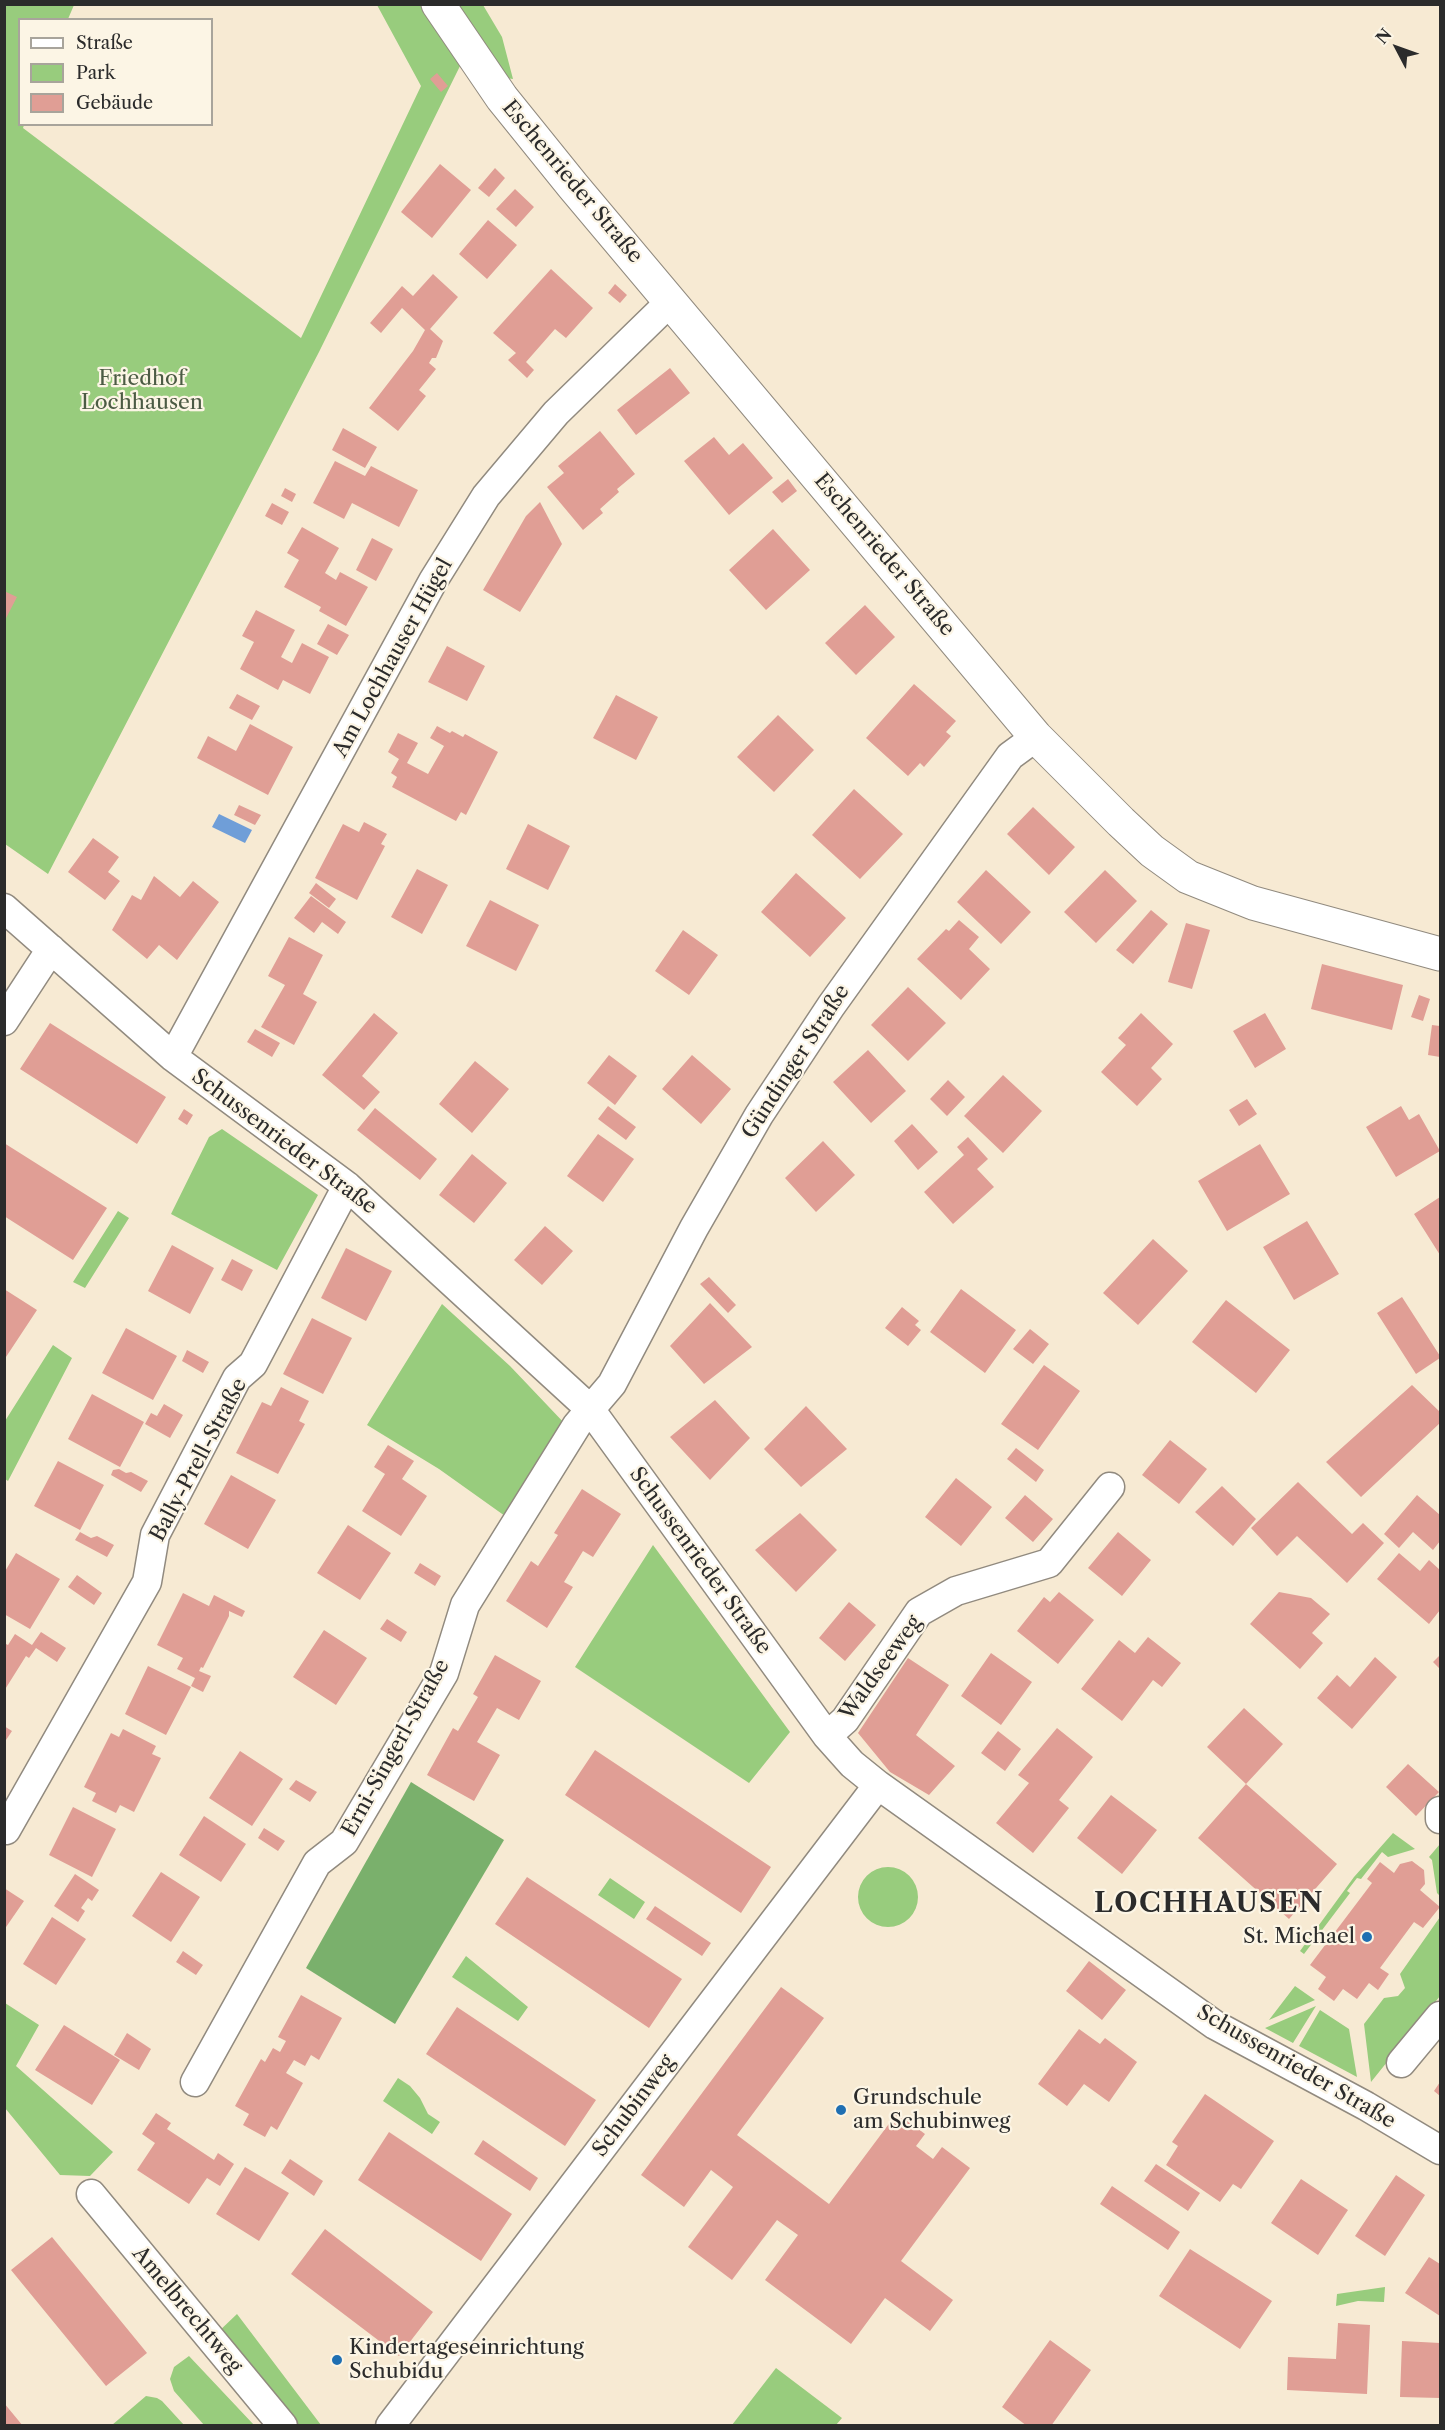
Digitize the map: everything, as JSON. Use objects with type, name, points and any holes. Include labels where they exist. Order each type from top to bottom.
[{"type":"street","name":"Eschenrieder Straße","points":[[438,4],[502,98],[1036,737],[1152,851],[1188,877],[1253,903],[1440,954]]},
{"type":"street","name":"Am Lochhauser Hügel","points":[[173,1057],[434,581],[486,496],[556,413],[671,301]]},
{"type":"street","name":"Gündinger Straße","points":[[590,1409],[612,1384],[688,1239],[759,1115],[831,1006],[1010,756],[1036,737]]},
{"type":"street","name":"Schussenrieder Straße","points":[[4,908],[173,1057],[347,1186],[590,1409],[827,1736],[852,1764],[878,1785],[1215,2025],[1366,2106],[1440,2150]]},
{"type":"street","points":[[4,1021],[51,950]]},
{"type":"street","name":"Bally-Prell-Straße","points":[[6,1830],[147,1582],[155,1535],[237,1378],[253,1364],[347,1186]]},
{"type":"street","name":"Erni-Singerl-Straße","points":[[195,2082],[317,1863],[344,1842],[444,1673],[465,1605],[590,1409]]},
{"type":"street","name":"Waldseeweg","points":[[827,1736],[845,1720],[920,1612],[956,1591],[1049,1563],[1110,1487]]},
{"type":"street","name":"Schubinweg","points":[[390,2426],[878,1785]]},
{"type":"street","points":[[1440,1812],[1440,1819]]},
{"type":"street","points":[[1401,2063],[1440,2016]]},
{"type":"street","name":"Amelbrechtweg","points":[[91,2194],[283,2426]]},
{"type":"green space","name":"Friedhof Lochhausen","points":[[5,5],[74,5],[68,18],[18,18],[18,126],[24,126],[23,128],[301,338],[421,86],[377,5],[422,5],[460,66],[319,352],[48,874],[5,844]]},
{"type":"green space","points":[[449,5],[483,5],[502,37],[513,79],[498,77]]},
{"type":"green space","points":[[222,1129],[318,1195],[277,1270],[171,1214],[209,1137]]},
{"type":"green space","points":[[118,1211],[129,1218],[85,1288],[73,1282]]},
{"type":"green space","points":[[442,1304],[510,1366],[567,1426],[505,1516],[439,1469],[367,1425]]},
{"type":"green space","points":[[53,1345],[72,1358],[8,1481],[5,1479],[5,1421]]},
{"type":"green space","points":[[653,1545],[790,1732],[749,1783],[575,1667]]},
{"type":"green space","points":[[411,1782],[504,1840],[395,2024],[306,1968]]},
{"type":"green space","points":[[1393,1833],[1415,1849],[1388,1857],[1382,1852],[1361,1879],[1357,1878],[1347,1891],[1350,1893],[1304,1954],[1300,1951],[1354,1877]]},
{"type":"green space","points":[[1440,1844],[1440,1896],[1437,1893],[1432,1860],[1429,1857]]},
{"type":"green space","points":[[888,1867],[909,1876],[918,1897],[909,1918],[888,1927],[867,1918],[858,1897],[867,1876]]},
{"type":"green space","points":[[610,1878],[645,1902],[634,1919],[598,1895]]},
{"type":"green space","points":[[1440,1917],[1440,1996],[1371,2082],[1364,2024],[1384,1998],[1398,1996],[1405,1988],[1400,1974]]},
{"type":"green space","points":[[466,1956],[528,2007],[518,2021],[452,1977]]},
{"type":"green space","points":[[1295,1986],[1315,2000],[1269,2020]]},
{"type":"green space","points":[[5,2003],[39,2025],[16,2066],[113,2152],[90,2176],[60,2175],[5,2108]]},
{"type":"green space","points":[[1316,2006],[1293,2043],[1265,2028]]},
{"type":"green space","points":[[1320,2010],[1349,2029],[1357,2077],[1299,2046]]},
{"type":"green space","points":[[398,2078],[410,2086],[420,2098],[428,2114],[440,2122],[432,2134],[383,2101]]},
{"type":"green space","points":[[1385,2287],[1384,2302],[1358,2301],[1336,2306],[1337,2294]]},
{"type":"green space","points":[[237,2314],[321,2425],[294,2425],[216,2334]]},
{"type":"green space","points":[[189,2356],[254,2425],[204,2425],[174,2391],[170,2379],[174,2367]]},
{"type":"green space","points":[[776,2368],[842,2418],[836,2425],[732,2425]]},
{"type":"green space","points":[[146,2396],[162,2401],[184,2425],[112,2425]]},
{"type":"water","points":[[219,814],[252,830],[245,843],[212,827]]},
{"type":"building","points":[[437,73],[448,86],[441,92],[430,79]]},
{"type":"building","points":[[440,164],[471,190],[432,238],[401,212]]},
{"type":"building","points":[[495,168],[505,178],[489,197],[478,188]]},
{"type":"building","points":[[515,189],[534,207],[516,227],[496,209]]},
{"type":"building","points":[[488,220],[517,245],[487,279],[459,254]]},
{"type":"building","points":[[551,269],[593,308],[566,338],[555,329],[526,362],[534,370],[527,378],[508,360],[516,353],[493,333]]},
{"type":"building","points":[[433,274],[458,297],[430,329],[443,341],[436,358],[432,358],[429,363],[436,369],[419,390],[426,396],[398,431],[369,408],[413,351],[425,330],[402,308],[381,333],[370,323],[402,286],[413,296]]},
{"type":"building","points":[[615,284],[627,295],[620,303],[608,293]]},
{"type":"building","points":[[670,368],[690,393],[636,435],[617,410]]},
{"type":"building","points":[[343,428],[377,447],[365,468],[332,450]]},
{"type":"building","points":[[600,431],[635,474],[617,489],[619,492],[600,509],[603,513],[583,530],[547,487],[564,473],[558,466]]},
{"type":"building","points":[[714,437],[729,455],[743,443],[773,478],[729,515],[684,461]]},
{"type":"building","points":[[335,461],[365,476],[371,466],[418,490],[399,527],[352,503],[344,519],[313,503]]},
{"type":"building","points":[[788,479],[797,491],[782,503],[772,492]]},
{"type":"building","points":[[285,488],[296,494],[292,502],[281,496]]},
{"type":"building","points":[[540,502],[562,544],[520,612],[483,590],[526,516]]},
{"type":"building","points":[[272,503],[289,512],[282,525],[265,516]]},
{"type":"building","points":[[302,527],[339,548],[325,573],[336,580],[340,572],[368,587],[346,626],[319,611],[321,607],[284,587],[299,560],[287,553]]},
{"type":"building","points":[[773,529],[810,570],[766,610],[729,570]]},
{"type":"building","points":[[372,538],[393,549],[376,581],[356,570]]},
{"type":"building","points":[[4,591],[17,597],[4,622]]},
{"type":"building","points":[[865,605],[895,637],[856,675],[825,643]]},
{"type":"building","points":[[256,610],[295,630],[281,657],[292,663],[302,643],[329,657],[310,694],[283,680],[278,690],[240,669],[254,642],[242,636]]},
{"type":"building","points":[[328,624],[349,635],[337,655],[317,644]]},
{"type":"building","points":[[447,646],[485,666],[467,701],[428,682]]},
{"type":"building","points":[[914,684],[956,721],[946,732],[951,736],[924,767],[920,763],[908,776],[866,738]]},
{"type":"building","points":[[237,694],[260,706],[252,720],[229,708]]},
{"type":"building","points":[[616,695],[658,717],[636,760],[593,738]]},
{"type":"building","points":[[778,715],[814,750],[774,792],[737,757]]},
{"type":"building","points":[[250,724],[293,747],[268,795],[197,758],[208,736],[236,751]]},
{"type":"building","points":[[437,726],[463,737],[465,734],[498,752],[466,815],[461,812],[456,821],[392,787],[397,777],[391,773],[399,759],[388,752],[398,733],[418,743],[407,763],[428,774],[444,746],[430,738]]},
{"type":"building","points":[[854,789],[903,834],[860,879],[812,835]]},
{"type":"building","points":[[239,805],[261,815],[255,825],[234,815]]},
{"type":"building","points":[[1033,807],[1075,847],[1049,875],[1007,834]]},
{"type":"building","points":[[364,822],[387,834],[381,844],[385,846],[357,900],[315,878],[343,824],[359,832]]},
{"type":"building","points":[[528,824],[570,846],[548,890],[506,869]]},
{"type":"building","points":[[93,838],[119,857],[108,872],[120,881],[105,900],[68,872]]},
{"type":"building","points":[[417,869],[448,885],[422,934],[391,917]]},
{"type":"building","points":[[986,870],[1031,912],[1001,944],[957,902]]},
{"type":"building","points":[[1105,870],[1137,901],[1096,943],[1064,912]]},
{"type":"building","points":[[796,873],[846,918],[810,957],[761,912]]},
{"type":"building","points":[[154,876],[180,897],[193,881],[219,902],[177,960],[159,945],[147,959],[112,930],[132,895],[141,900]]},
{"type":"building","points":[[316,883],[336,899],[329,908],[309,893]]},
{"type":"building","points":[[311,896],[346,922],[338,934],[322,922],[314,933],[294,918]]},
{"type":"building","points":[[490,900],[539,925],[516,971],[466,946]]},
{"type":"building","points":[[1151,910],[1168,924],[1133,964],[1116,950]]},
{"type":"building","points":[[959,920],[979,937],[969,949],[990,969],[961,1000],[917,959],[946,929],[949,931]]},
{"type":"building","points":[[1186,923],[1210,930],[1192,989],[1168,982]]},
{"type":"building","points":[[683,930],[718,955],[689,995],[655,971]]},
{"type":"building","points":[[289,937],[323,955],[303,994],[317,1002],[294,1045],[261,1027],[285,985],[268,976]]},
{"type":"building","points":[[1322,964],[1403,985],[1392,1030],[1311,1009]]},
{"type":"building","points":[[908,987],[946,1023],[908,1061],[871,1025]]},
{"type":"building","points":[[1419,995],[1430,999],[1423,1021],[1411,1017]]},
{"type":"building","points":[[374,1013],[398,1033],[362,1076],[380,1092],[364,1110],[322,1075]]},
{"type":"building","points":[[1141,1013],[1173,1044],[1151,1068],[1162,1079],[1137,1106],[1101,1072],[1126,1045],[1118,1038]]},
{"type":"building","points":[[1265,1013],[1286,1049],[1255,1068],[1233,1031]]},
{"type":"building","points":[[50,1023],[166,1097],[137,1144],[20,1069]]},
{"type":"building","points":[[1432,1025],[1440,1026],[1440,1057],[1428,1055]]},
{"type":"building","points":[[255,1029],[280,1043],[272,1057],[247,1042]]},
{"type":"building","points":[[868,1050],[906,1091],[871,1123],[833,1082]]},
{"type":"building","points":[[609,1055],[637,1076],[615,1105],[587,1083]]},
{"type":"building","points":[[692,1055],[731,1089],[701,1124],[662,1089]]},
{"type":"building","points":[[475,1061],[509,1089],[472,1133],[439,1104]]},
{"type":"building","points":[[1003,1075],[1042,1111],[1003,1153],[964,1116]]},
{"type":"building","points":[[948,1080],[965,1097],[947,1116],[930,1099]]},
{"type":"building","points":[[1247,1099],[1257,1114],[1239,1126],[1229,1110]]},
{"type":"building","points":[[608,1106],[636,1127],[626,1140],[598,1119]]},
{"type":"building","points":[[1401,1106],[1409,1120],[1419,1114],[1440,1151],[1396,1177],[1366,1127]]},
{"type":"building","points":[[375,1108],[437,1159],[420,1180],[357,1130]]},
{"type":"building","points":[[184,1109],[193,1115],[187,1125],[178,1119]]},
{"type":"building","points":[[912,1124],[938,1152],[918,1170],[894,1141]]},
{"type":"building","points":[[598,1134],[634,1159],[603,1202],[567,1176]]},
{"type":"building","points":[[968,1137],[988,1159],[977,1169],[994,1187],[953,1224],[924,1192],[964,1155],[957,1147]]},
{"type":"building","points":[[823,1141],[855,1175],[816,1212],[785,1178]]},
{"type":"building","points":[[4,1143],[107,1208],[73,1260],[4,1216]]},
{"type":"building","points":[[1260,1144],[1290,1194],[1227,1231],[1198,1181]]},
{"type":"building","points":[[472,1154],[507,1183],[474,1223],[439,1195]]},
{"type":"building","points":[[1440,1197],[1440,1255],[1414,1214]]},
{"type":"building","points":[[1307,1221],[1339,1274],[1294,1300],[1263,1247]]},
{"type":"building","points":[[545,1226],[573,1251],[542,1285],[514,1260]]},
{"type":"building","points":[[1153,1239],[1188,1271],[1138,1325],[1103,1293]]},
{"type":"building","points":[[172,1245],[214,1268],[190,1314],[148,1291]]},
{"type":"building","points":[[346,1248],[392,1271],[366,1321],[321,1298]]},
{"type":"building","points":[[232,1259],[253,1270],[242,1291],[221,1280]]},
{"type":"building","points":[[709,1277],[736,1305],[728,1313],[700,1284]]},
{"type":"building","points":[[4,1289],[37,1310],[4,1360]]},
{"type":"building","points":[[961,1289],[1016,1330],[985,1373],[930,1332]]},
{"type":"building","points":[[1402,1297],[1440,1356],[1416,1374],[1377,1313]]},
{"type":"building","points":[[1226,1300],[1290,1350],[1256,1393],[1192,1342]]},
{"type":"building","points":[[710,1303],[752,1347],[704,1384],[670,1346]]},
{"type":"building","points":[[902,1307],[919,1321],[915,1325],[921,1330],[908,1346],[885,1328]]},
{"type":"building","points":[[312,1318],[352,1338],[323,1394],[283,1374]]},
{"type":"building","points":[[126,1328],[177,1356],[153,1400],[102,1373]]},
{"type":"building","points":[[1030,1329],[1049,1344],[1033,1364],[1013,1349]]},
{"type":"building","points":[[187,1350],[209,1362],[203,1373],[182,1361]]},
{"type":"building","points":[[1044,1365],[1080,1391],[1038,1450],[1001,1424]]},
{"type":"building","points":[[1412,1385],[1440,1412],[1440,1423],[1361,1497],[1326,1462]]},
{"type":"building","points":[[281,1387],[309,1401],[299,1421],[305,1424],[278,1474],[236,1453],[262,1402],[271,1406]]},
{"type":"building","points":[[92,1394],[144,1422],[120,1467],[68,1439]]},
{"type":"building","points":[[715,1400],[750,1438],[710,1480],[670,1437]]},
{"type":"building","points":[[164,1404],[183,1415],[170,1438],[145,1424],[151,1413],[157,1416]]},
{"type":"building","points":[[806,1406],[847,1449],[801,1487],[764,1449]]},
{"type":"building","points":[[1170,1440],[1207,1469],[1179,1504],[1142,1475]]},
{"type":"building","points":[[388,1445],[414,1461],[402,1479],[427,1496],[401,1536],[362,1511],[385,1474],[374,1467]]},
{"type":"building","points":[[1016,1448],[1044,1470],[1036,1482],[1007,1459]]},
{"type":"building","points":[[58,1461],[104,1485],[80,1530],[34,1506]]},
{"type":"building","points":[[119,1469],[126,1473],[131,1472],[148,1481],[141,1492],[111,1475],[113,1470]]},
{"type":"building","points":[[231,1475],[276,1500],[248,1549],[204,1524]]},
{"type":"building","points":[[956,1478],[992,1507],[961,1546],[925,1517]]},
{"type":"building","points":[[1298,1482],[1352,1534],[1363,1523],[1384,1543],[1347,1583],[1297,1536],[1277,1556],[1251,1528]]},
{"type":"building","points":[[1222,1486],[1256,1519],[1233,1546],[1195,1512]]},
{"type":"building","points":[[582,1489],[621,1514],[593,1557],[583,1551],[564,1582],[573,1587],[547,1628],[506,1601],[531,1561],[538,1566],[558,1535],[554,1533]]},
{"type":"building","points":[[1025,1495],[1053,1519],[1033,1542],[1005,1518]]},
{"type":"building","points":[[1417,1495],[1440,1515],[1440,1541],[1433,1550],[1413,1532],[1399,1548],[1384,1534]]},
{"type":"building","points":[[800,1513],[837,1550],[796,1592],[755,1550]]},
{"type":"building","points":[[348,1525],[391,1553],[360,1600],[317,1573]]},
{"type":"building","points":[[80,1532],[91,1538],[97,1536],[114,1545],[107,1557],[75,1540]]},
{"type":"building","points":[[1118,1532],[1151,1560],[1122,1596],[1088,1568]]},
{"type":"building","points":[[16,1553],[60,1579],[30,1629],[4,1614],[4,1573]]},
{"type":"building","points":[[1399,1553],[1420,1571],[1429,1560],[1440,1570],[1440,1610],[1429,1624],[1377,1579]]},
{"type":"building","points":[[420,1563],[441,1576],[435,1586],[414,1573]]},
{"type":"building","points":[[77,1575],[102,1593],[94,1605],[68,1587]]},
{"type":"building","points":[[1059,1592],[1094,1620],[1058,1664],[1017,1631],[1044,1597],[1050,1602]]},
{"type":"building","points":[[1279,1592],[1311,1598],[1330,1614],[1312,1633],[1323,1643],[1300,1669],[1250,1624]]},
{"type":"building","points":[[183,1593],[209,1606],[214,1595],[245,1611],[242,1617],[229,1611],[229,1616],[203,1668],[201,1667],[199,1671],[211,1676],[203,1692],[191,1686],[195,1678],[177,1669],[183,1658],[157,1645]]},
{"type":"building","points":[[849,1602],[876,1625],[845,1661],[819,1638]]},
{"type":"building","points":[[387,1619],[407,1632],[401,1642],[380,1629]]},
{"type":"building","points":[[324,1630],[367,1658],[336,1705],[293,1677]]},
{"type":"building","points":[[41,1632],[66,1648],[57,1662],[36,1648],[29,1658],[26,1656],[4,1691],[4,1643],[8,1645],[15,1634],[32,1645]]},
{"type":"building","points":[[1148,1637],[1181,1663],[1162,1687],[1153,1680],[1122,1721],[1081,1689],[1119,1640],[1135,1653]]},
{"type":"building","points":[[991,1653],[1032,1682],[1001,1725],[961,1696]]},
{"type":"building","points":[[495,1655],[541,1681],[519,1720],[497,1708],[477,1742],[500,1755],[474,1801],[427,1775],[453,1728],[458,1731],[478,1697],[473,1694]]},
{"type":"building","points":[[1440,1655],[1440,1669],[1433,1662]]},
{"type":"building","points":[[1375,1657],[1397,1677],[1352,1729],[1317,1698],[1337,1675],[1350,1687]]},
{"type":"building","points":[[908,1658],[949,1685],[916,1735],[955,1766],[929,1795],[890,1772],[858,1733]]},
{"type":"building","points":[[148,1666],[191,1687],[166,1735],[125,1714]]},
{"type":"building","points":[[1244,1708],[1283,1744],[1246,1784],[1207,1747]]},
{"type":"building","points":[[4,1726],[12,1731],[4,1743]]},
{"type":"building","points":[[1057,1728],[1093,1757],[1059,1800],[1069,1808],[1033,1853],[996,1823],[1029,1783],[1018,1775]]},
{"type":"building","points":[[123,1729],[156,1746],[152,1754],[161,1758],[134,1812],[120,1805],[116,1813],[92,1801],[96,1793],[84,1787],[111,1733],[119,1737]]},
{"type":"building","points":[[998,1731],[1021,1749],[1005,1771],[981,1753]]},
{"type":"building","points":[[595,1750],[771,1867],[741,1913],[565,1795]]},
{"type":"building","points":[[240,1751],[283,1779],[252,1826],[209,1798]]},
{"type":"building","points":[[1408,1764],[1439,1792],[1416,1816],[1386,1787]]},
{"type":"building","points":[[296,1780],[317,1792],[310,1802],[289,1789]]},
{"type":"building","points":[[1246,1784],[1337,1864],[1289,1919],[1198,1838]]},
{"type":"building","points":[[1111,1795],[1157,1830],[1122,1874],[1077,1838]]},
{"type":"building","points":[[73,1807],[116,1829],[92,1877],[49,1855]]},
{"type":"building","points":[[204,1816],[246,1844],[221,1882],[179,1855]]},
{"type":"building","points":[[264,1828],[285,1841],[278,1851],[258,1838]]},
{"type":"building","name":"St. Michael","points":[[1412,1861],[1424,1870],[1425,1884],[1420,1890],[1440,1907],[1423,1928],[1414,1922],[1380,1968],[1389,1974],[1378,1990],[1369,1983],[1357,1999],[1343,1989],[1334,2001],[1318,1989],[1326,1977],[1310,1965],[1372,1883],[1367,1879],[1380,1862],[1394,1873],[1400,1864]]},
{"type":"building","points":[[161,1872],[200,1897],[171,1942],[132,1916]]},
{"type":"building","points":[[75,1874],[99,1890],[92,1901],[88,1898],[81,1908],[85,1911],[78,1922],[54,1906]]},
{"type":"building","points":[[527,1877],[682,1979],[649,2028],[495,1924]]},
{"type":"building","points":[[4,1888],[24,1901],[4,1930]]},
{"type":"building","points":[[655,1906],[711,1943],[702,1956],[646,1919]]},
{"type":"building","points":[[52,1917],[86,1939],[56,1985],[23,1964]]},
{"type":"building","points":[[183,1951],[203,1965],[196,1975],[176,1962]]},
{"type":"building","points":[[1089,1961],[1126,1990],[1102,2020],[1066,1991]]},
{"type":"building","points":[[781,1987],[824,2018],[737,2135],[829,2204],[897,2113],[925,2134],[916,2146],[933,2159],[942,2147],[970,2168],[901,2261],[953,2300],[930,2331],[885,2298],[851,2344],[765,2280],[798,2235],[777,2220],[732,2280],[688,2247],[733,2187],[711,2170],[684,2207],[641,2175]]},
{"type":"building","points":[[301,1995],[342,2018],[319,2060],[311,2055],[305,2066],[294,2060],[286,2073],[303,2083],[277,2130],[271,2126],[265,2137],[243,2125],[249,2114],[235,2106],[261,2059],[265,2062],[273,2048],[280,2052],[286,2041],[278,2037]]},
{"type":"building","points":[[457,2007],[596,2100],[565,2146],[426,2054]]},
{"type":"building","points":[[64,2025],[120,2060],[92,2105],[35,2070]]},
{"type":"building","points":[[1079,2029],[1100,2044],[1105,2038],[1137,2062],[1109,2102],[1084,2084],[1067,2106],[1038,2084]]},
{"type":"building","points":[[127,2033],[151,2049],[139,2070],[114,2055]]},
{"type":"building","points":[[1440,2082],[1440,2096],[1434,2091]]},
{"type":"building","points":[[1205,2094],[1274,2141],[1241,2189],[1233,2184],[1220,2202],[1166,2165],[1178,2146],[1172,2142]]},
{"type":"building","points":[[156,2113],[171,2123],[167,2129],[214,2160],[218,2153],[234,2164],[220,2186],[207,2178],[189,2204],[137,2170],[155,2143],[142,2134]]},
{"type":"building","points":[[389,2132],[512,2214],[481,2261],[358,2180]]},
{"type":"building","points":[[483,2140],[538,2178],[530,2191],[474,2154]]},
{"type":"building","points":[[290,2159],[323,2181],[314,2196],[281,2173]]},
{"type":"building","points":[[1156,2164],[1200,2193],[1188,2211],[1144,2181]]},
{"type":"building","points":[[245,2167],[289,2193],[259,2241],[216,2214]]},
{"type":"building","points":[[1396,2175],[1425,2195],[1385,2256],[1355,2236]]},
{"type":"building","points":[[1301,2179],[1348,2210],[1318,2255],[1271,2223]]},
{"type":"building","points":[[1112,2186],[1180,2232],[1168,2250],[1100,2204]]},
{"type":"building","points":[[325,2229],[433,2312],[399,2356],[291,2274]]},
{"type":"building","points":[[52,2237],[147,2353],[106,2386],[11,2270]]},
{"type":"building","points":[[1190,2249],[1272,2301],[1240,2349],[1159,2296]]},
{"type":"building","points":[[1429,2257],[1440,2264],[1440,2316],[1405,2293]]},
{"type":"building","points":[[1338,2323],[1370,2325],[1367,2394],[1287,2390],[1288,2357],[1336,2359]]},
{"type":"building","points":[[1050,2340],[1091,2370],[1051,2426],[1027,2426],[1002,2407]]},
{"type":"building","points":[[1402,2341],[1440,2343],[1440,2398],[1400,2397]]},
{"type":"building","points":[[4,2403],[23,2426],[4,2426]]},
{"type":"place","name":"St. Michael","points":[[1367,1937]]},
{"type":"place","name":"Grundschule am Schubinweg","points":[[841,2110]]},
{"type":"place","name":"Kindertageseinrichtung Schubidu","points":[[337,2360]]},
{"type":"district","name":"LOCHHAUSEN","points":[[1209,1904]]}]
